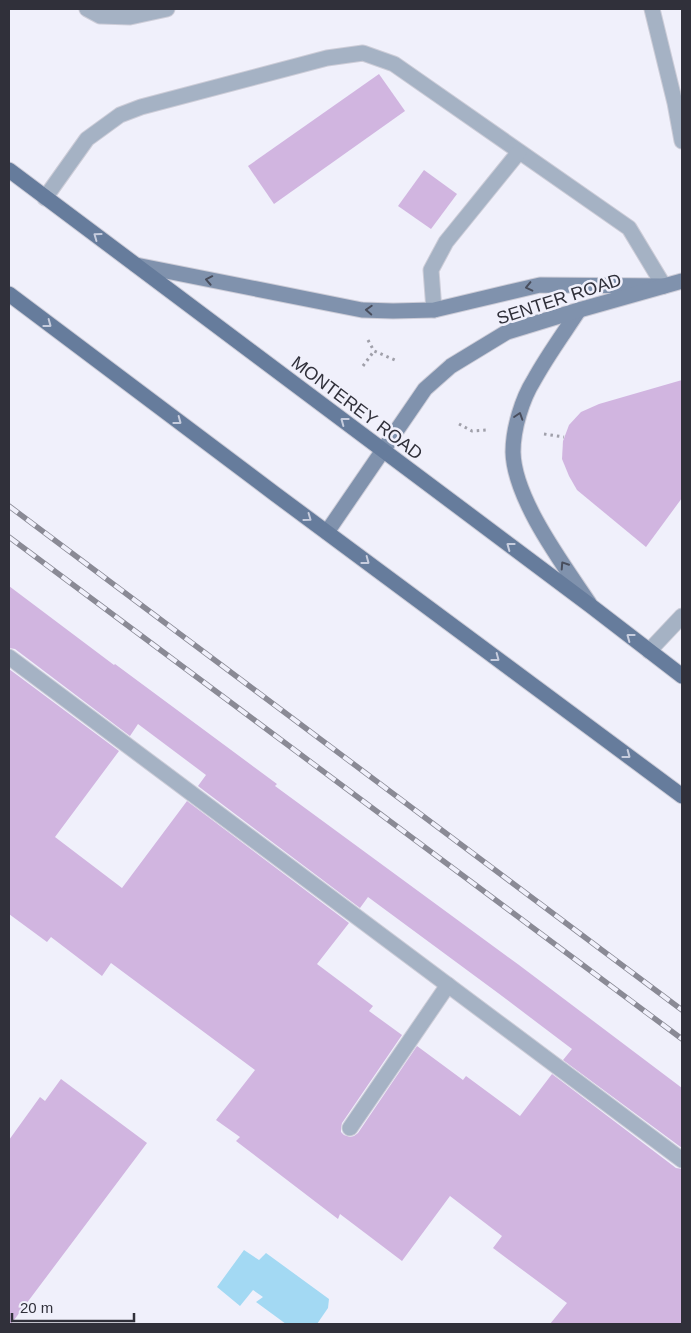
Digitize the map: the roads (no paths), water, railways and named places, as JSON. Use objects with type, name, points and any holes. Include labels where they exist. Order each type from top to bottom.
[{"type":"main road","name":"MONTEREY ROAD","points":[[9,170],[682,676]]},
{"type":"main road","points":[[136,265],[362,310],[434,310],[540,285],[664,286]]},
{"type":"main road","name":"SENTER ROAD","points":[[327,532],[425,389],[451,366],[507,332],[682,282]]},
{"type":"main road","points":[[9,294],[682,796]]},
{"type":"main road","points":[[579,310],[533,381],[517,420],[513,452],[521,489],[539,525],[591,606]]},
{"type":"lane","points":[[87,9],[100,16],[130,17],[167,9]]},
{"type":"lane","points":[[652,9],[682,140]]},
{"type":"lane","points":[[45,198],[87,139],[120,115],[327,58],[363,54],[394,64],[629,228],[664,286]]},
{"type":"lane","points":[[434,310],[431,270],[446,242],[519,152]]},
{"type":"lane","points":[[649,651],[682,616]]},
{"type":"lane","points":[[9,657],[682,1160]]},
{"type":"lane","points":[[350,1128],[448,985]]},
{"type":"water","points":[[244,1250],[259,1260],[266,1253],[329,1299],[328,1308],[317,1324],[286,1324],[256,1302],[263,1297],[253,1290],[240,1306],[217,1287]]},
{"type":"railway","points":[[9,506],[682,1010]]},
{"type":"railway","points":[[9,537],[682,1039]]}]
